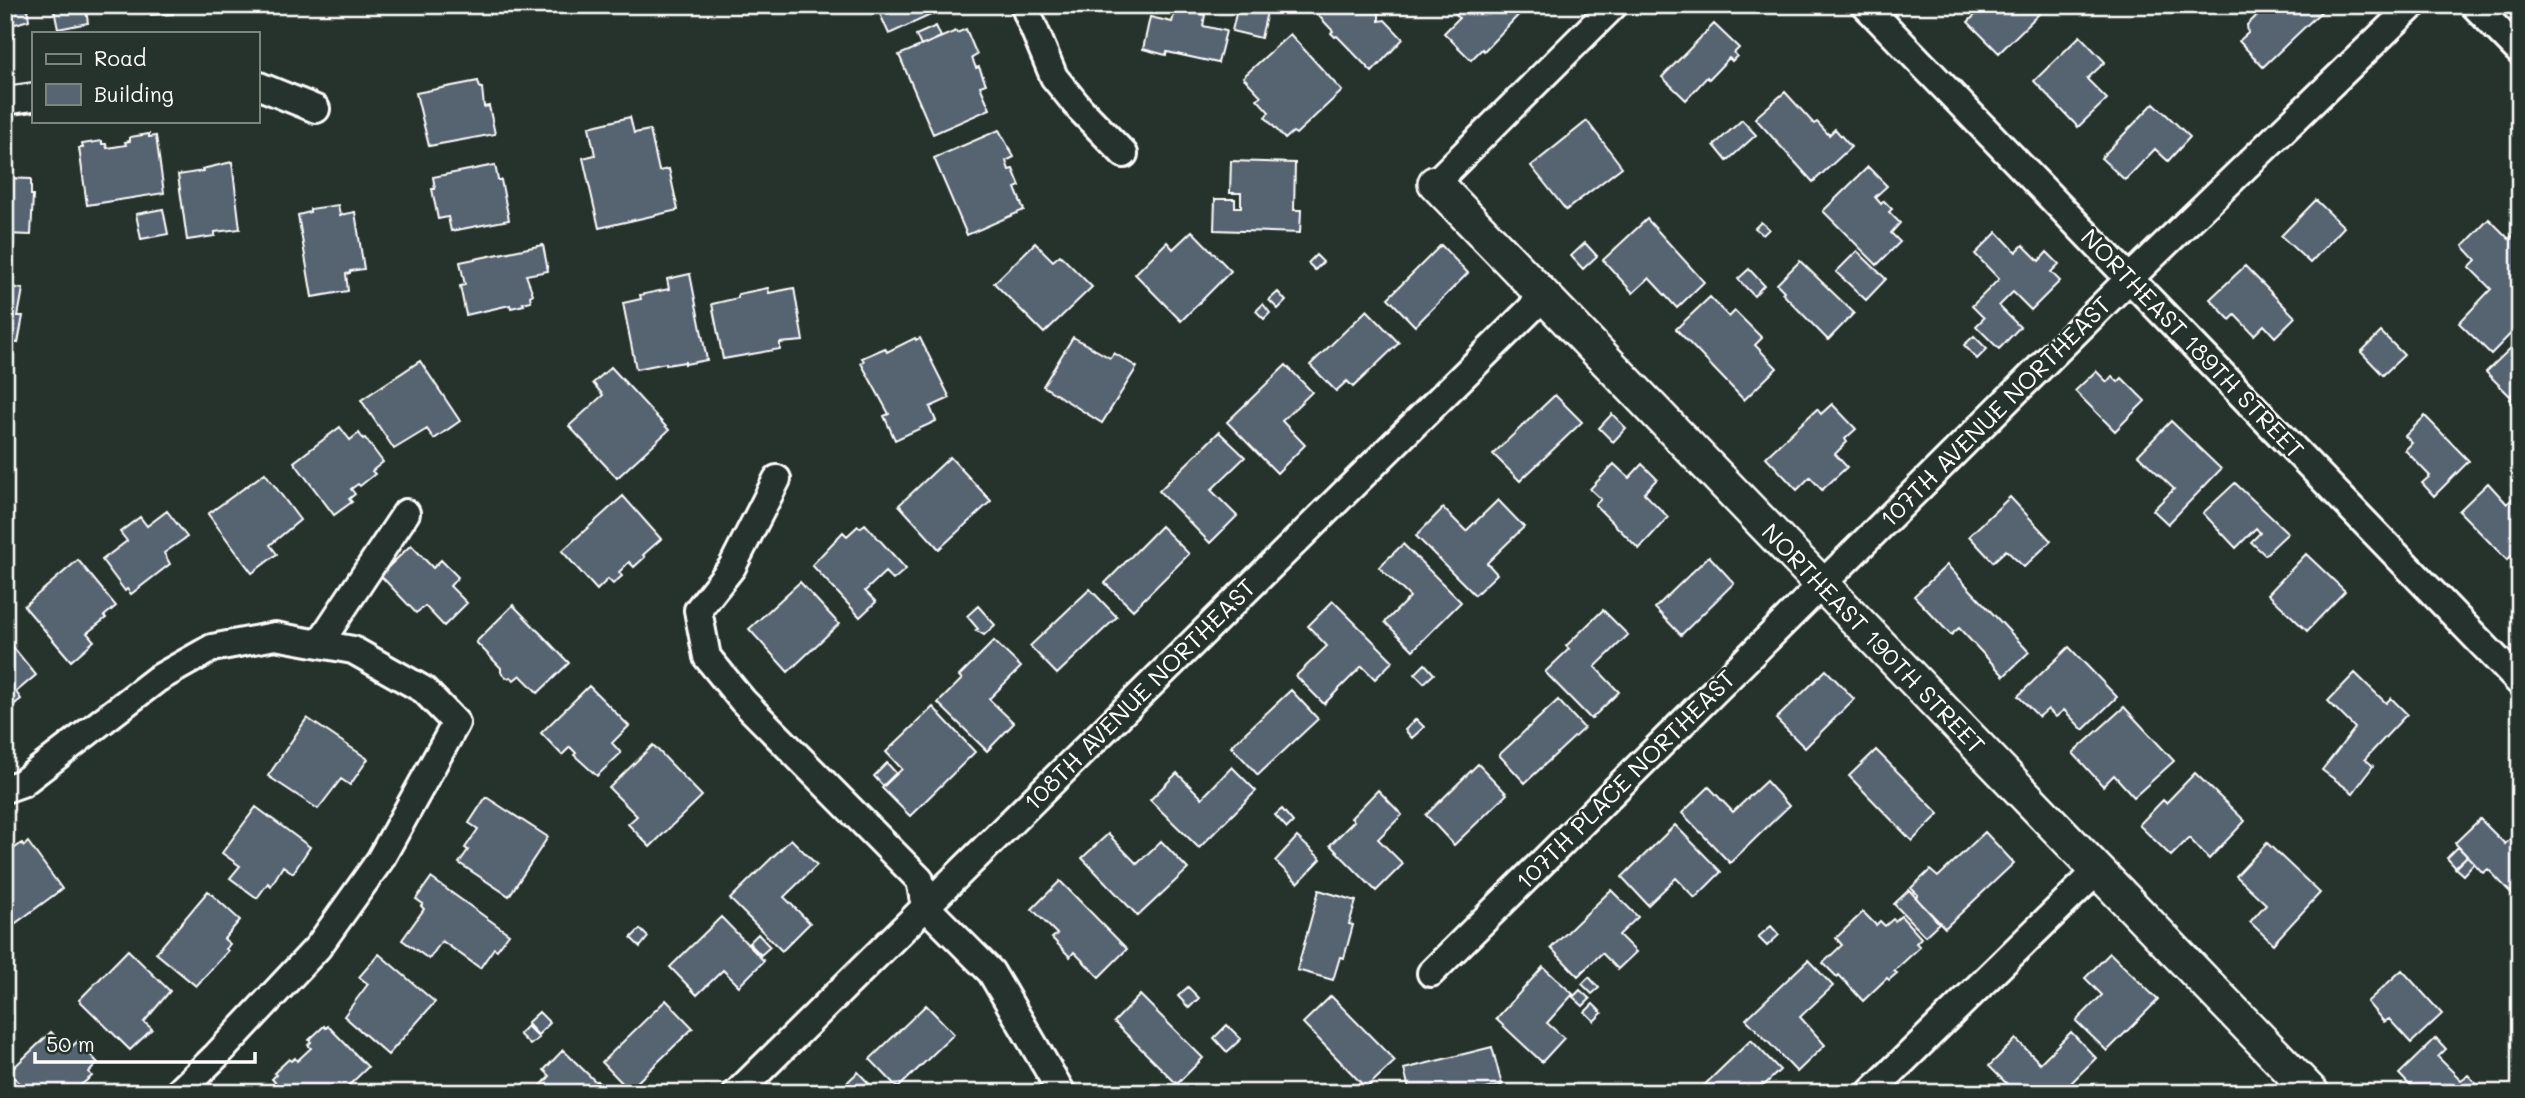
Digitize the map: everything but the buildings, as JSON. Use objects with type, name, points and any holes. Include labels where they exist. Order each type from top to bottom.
[{"type":"street","points":[[1024,5],[1054,77],[1080,109],[1124,154]]},
{"type":"street","points":[[1435,183],[1614,5]]},
{"type":"street","name":"NORTHEAST 189TH STREET","points":[[1865,5],[2520,683]]},
{"type":"street","name":"107TH AVENUE NORTHEAST","points":[[1822,586],[2129,279],[2413,5]]},
{"type":"street","points":[[2474,5],[2520,52]]},
{"type":"street","points":[[259,86],[316,109]]},
{"type":"street","points":[[5,101],[32,97]]},
{"type":"street","name":"NORTHEAST 190TH STREET","points":[[1435,183],[2312,1093]]},
{"type":"street","name":"108TH AVENUE NORTHEAST","points":[[737,1093],[1543,297]]},
{"type":"street","points":[[778,479],[732,566],[698,610],[707,657],[743,701],[919,880],[925,906],[991,972],[1062,1093]]},
{"type":"street","points":[[319,644],[406,513]]},
{"type":"street","name":"107TH PLACE NORTHEAST","points":[[1431,973],[1822,586]]},
{"type":"street","points":[[5,789],[22,783],[156,679],[212,648],[275,636],[353,650],[424,690],[456,723],[380,860],[318,947],[178,1093]]},
{"type":"street","points":[[1870,1093],[2097,871]]}]
